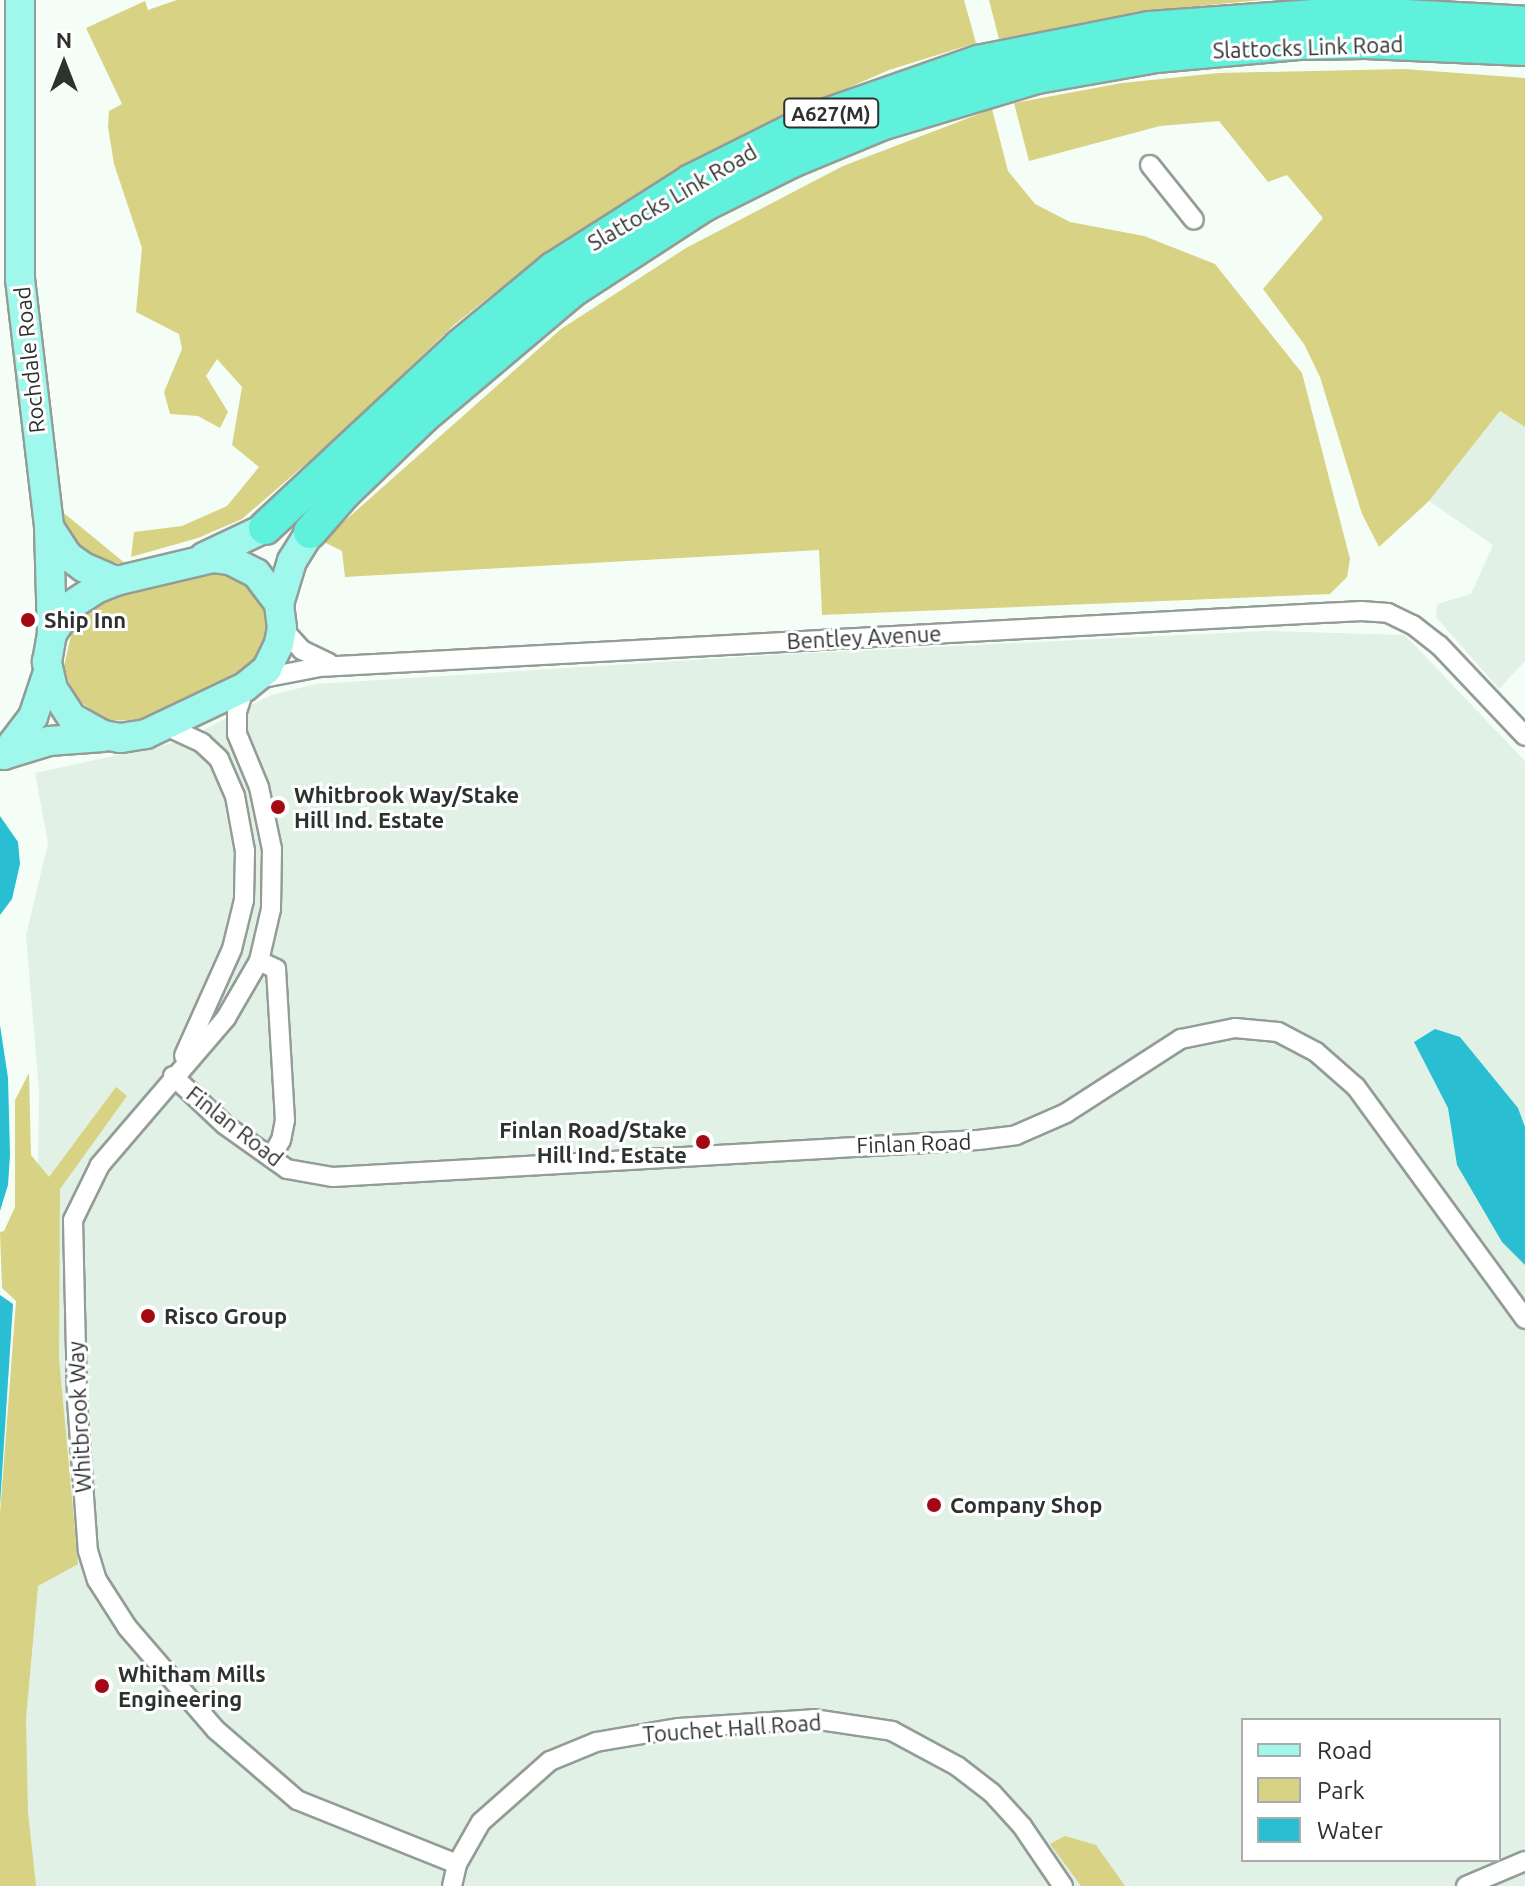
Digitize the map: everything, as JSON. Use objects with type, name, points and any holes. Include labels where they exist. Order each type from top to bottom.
[{"type":"highway","name":"Slattocks Link Road","points":[[265,528],[460,346],[553,269],[691,181],[815,119],[978,62],[1150,28],[1354,13],[1525,23]]},
{"type":"highway","name":"Slattocks Link Road","points":[[310,532],[344,493],[424,416],[573,290],[704,205],[792,161],[881,124],[1011,83],[1156,56],[1352,42],[1525,49]]},
{"type":"main road","name":"Rochdale Road","points":[[20,0],[20,279],[49,527],[52,634]]},
{"type":"main road","name":"Rochdale Road","points":[[49,527],[68,556],[83,567],[116,581]]},
{"type":"main road","name":"Slattocks Link Road","points":[[200,559],[265,528]]},
{"type":"main road","name":"Slattocks Link Road","points":[[280,616],[292,561],[310,532]]},
{"type":"main road","points":[[213,558],[244,565],[266,582],[280,616],[274,658],[252,683],[146,734],[49,741],[2,757],[33,717],[48,672],[52,634],[70,606],[96,589],[116,581],[200,559],[213,558]]},
{"type":"main road","points":[[48,672],[61,704],[72,718],[103,735],[120,738]]},
{"type":"street","points":[[1150,165],[1194,220]]},
{"type":"street","name":"Bentley Avenue","points":[[252,683],[298,669],[340,666],[1361,611],[1388,613],[1413,625],[1439,645],[1525,736]]},
{"type":"street","points":[[280,616],[302,650],[340,666]]},
{"type":"street","name":"Whitbrook Way","points":[[252,683],[237,712],[237,734],[259,787],[272,849],[271,909],[259,961],[226,1018],[173,1076],[100,1165],[73,1220],[77,1399],[88,1551],[97,1580],[127,1627],[216,1730],[297,1800],[457,1864]]},
{"type":"street","name":"Whitbrook Way","points":[[166,726],[202,743],[219,759],[235,796],[246,875],[232,949],[200,1025],[173,1076]]},
{"type":"street","points":[[259,961],[276,969],[285,1120],[281,1140],[271,1157]]},
{"type":"street","name":"Finlan Road","points":[[173,1076],[225,1125],[287,1169],[333,1177],[978,1140],[1016,1135],[1066,1113],[1181,1039],[1235,1028],[1278,1032],[1316,1052],[1356,1087],[1525,1319]]},
{"type":"street","name":"Touchet Hall Road","points":[[452,1886],[457,1864],[481,1822],[550,1761],[596,1742],[679,1728],[813,1719],[892,1731],[957,1766],[992,1793],[1022,1826],[1063,1886]]},
{"type":"street","points":[[1466,1886],[1525,1861]]},
{"type":"shaded area","points":[[1500,411],[1525,427],[1525,661],[1499,689],[1436,617],[1437,604],[1471,594],[1493,545],[1429,501]]},
{"type":"shaded area","points":[[1266,631],[1405,635],[1525,761],[1525,1886],[9,1886],[34,1531],[39,1091],[26,936],[48,843],[35,773],[182,741],[271,695],[316,684],[771,655]]},
{"type":"green space","points":[[177,0],[964,0],[976,43],[889,70],[761,126],[666,175],[518,274],[454,325],[338,436],[242,519],[198,538],[131,557],[134,532],[182,526],[227,506],[259,467],[232,445],[242,387],[217,359],[206,376],[228,412],[220,428],[198,416],[170,414],[164,392],[182,349],[179,334],[136,312],[142,248],[114,164],[108,127],[109,111],[122,104],[86,28],[145,1],[148,10]]},
{"type":"green space","points":[[989,0],[1262,0],[1156,10],[999,39]]},
{"type":"green space","points":[[1404,69],[1525,78],[1525,427],[1500,411],[1429,501],[1379,547],[1362,514],[1320,377],[1304,344],[1263,289],[1323,218],[1287,175],[1268,182],[1219,121],[1160,126],[1029,161],[1014,103],[1122,83],[1219,73]]},
{"type":"green space","points":[[992,109],[1008,171],[1035,204],[1070,222],[1144,236],[1215,264],[1302,373],[1350,559],[1347,577],[1330,594],[822,615],[819,550],[345,577],[342,551],[322,541],[561,329],[686,248],[843,166]]},
{"type":"green space","points":[[59,509],[126,564],[97,560],[79,548],[61,520]]},
{"type":"green space","points":[[224,570],[246,578],[265,599],[270,621],[266,649],[246,671],[144,721],[106,720],[79,701],[63,670],[72,631],[94,604],[195,574]]},
{"type":"green space","points":[[29,1073],[31,1155],[49,1177],[116,1087],[127,1096],[60,1189],[59,1358],[78,1564],[38,1586],[26,1718],[28,1812],[36,1886],[0,1886],[0,1513],[16,1301],[2,1288],[0,1232],[4,1231],[15,1207],[15,1100]]},
{"type":"green space","points":[[1065,1836],[1096,1845],[1125,1886],[1081,1886],[1050,1844]]},
{"type":"water","points":[[0,816],[18,842],[20,864],[12,899],[0,915]]},
{"type":"water","points":[[0,1025],[8,1078],[10,1155],[8,1185],[0,1211]]},
{"type":"water","points":[[1435,1029],[1460,1037],[1518,1108],[1525,1127],[1525,1265],[1502,1242],[1457,1165],[1448,1108],[1414,1042]]},
{"type":"water","points":[[0,1295],[13,1304],[0,1505]]},
{"type":"place","name":"Ship Inn","points":[[28,620]]},
{"type":"place","name":"Whitbrook Way/Stake Hill Ind. Estate","points":[[278,807]]},
{"type":"place","name":"Finlan Road/Stake Hill Ind. Estate","points":[[703,1142]]},
{"type":"place","name":"Risco Group","points":[[148,1316]]},
{"type":"place","name":"Company Shop","points":[[934,1505]]},
{"type":"place","name":"Whitham Mills Engineering","points":[[102,1686]]}]
